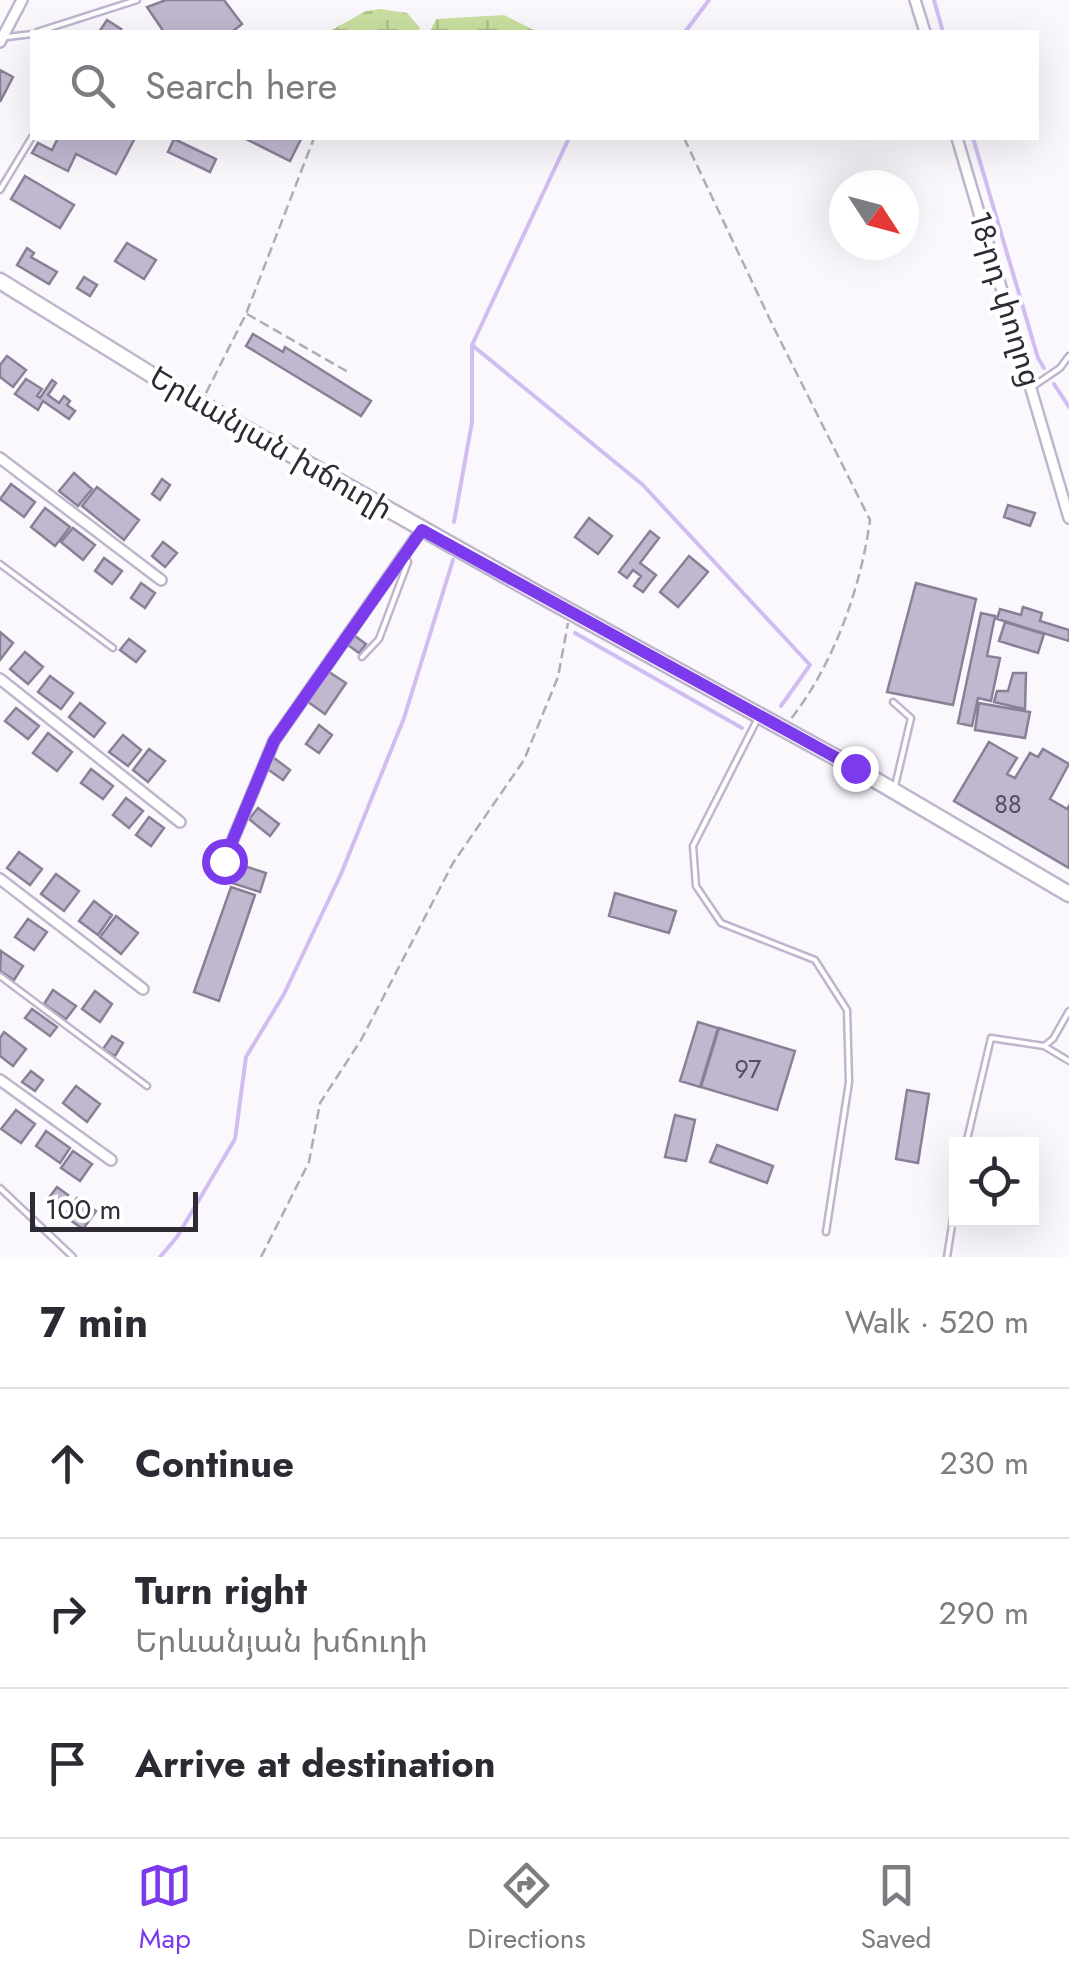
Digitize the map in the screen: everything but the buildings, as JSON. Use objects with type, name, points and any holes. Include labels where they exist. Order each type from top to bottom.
[{"type":"main road","name":"Երևանյան խճուղի","points":[[0,281],[422,530],[893,790],[1069,894]]},
{"type":"street","points":[[1,40],[22,0]]},
{"type":"street","points":[[915,0],[924,30]]},
{"type":"street","name":"18-րդ փողոց","points":[[958,140],[1069,518]]},
{"type":"street","points":[[0,458],[161,580]]},
{"type":"street","points":[[224,861],[274,741],[422,530]]},
{"type":"street","points":[[0,679],[180,822]]},
{"type":"street","points":[[0,878],[143,990]]},
{"type":"street","points":[[0,1080],[111,1160]]},
{"type":"lane","points":[[44,30],[137,0]]},
{"type":"lane","points":[[1,40],[30,34]]},
{"type":"lane","points":[[0,190],[30,140]]},
{"type":"lane","points":[[1032,388],[1060,368],[1069,356]]},
{"type":"lane","points":[[362,657],[379,639],[408,562],[404,553]]},
{"type":"lane","points":[[0,564],[113,648]]},
{"type":"lane","points":[[893,702],[912,718],[902,768],[893,790]]},
{"type":"lane","points":[[759,716],[693,846],[696,886],[721,922],[814,960],[847,1010],[849,1082],[826,1232]]},
{"type":"lane","points":[[0,976],[146,1086]]},
{"type":"lane","points":[[1044,1046],[1053,1039],[1069,1011]]},
{"type":"lane","points":[[968,1137],[991,1038],[1044,1046],[1069,1061]]},
{"type":"lane","points":[[0,1188],[73,1257]]},
{"type":"lane","points":[[947,1257],[952,1227]]},
{"type":"path","points":[[200,402],[246,314],[313,140]]},
{"type":"path","points":[[685,140],[870,520],[846,613],[826,667],[783,729]]},
{"type":"path","points":[[246,314],[348,372]]},
{"type":"path","points":[[262,1257],[310,1162],[320,1103],[361,1040],[453,862],[524,760],[558,678],[570,612]]},
{"type":"green space","points":[[366,11],[407,13],[420,28],[332,30]]},
{"type":"green space","points":[[504,15],[534,30],[431,30],[436,19]]},
{"type":"waterway","points":[[686,30],[709,0]]},
{"type":"waterway","points":[[934,0],[942,30]]},
{"type":"waterway","points":[[454,522],[472,422],[472,345],[568,140]]},
{"type":"waterway","points":[[974,140],[1044,368]]},
{"type":"waterway","points":[[472,345],[643,485],[810,665],[781,706]]},
{"type":"waterway","points":[[1054,384],[1069,407]]},
{"type":"waterway","points":[[160,1257],[177,1237],[235,1139],[246,1057],[284,994],[341,874],[404,718],[453,560]]},
{"type":"waterway","points":[[575,633],[742,728]]},
{"type":"route","points":[[224,861],[274,741],[422,530],[855,768]]}]
